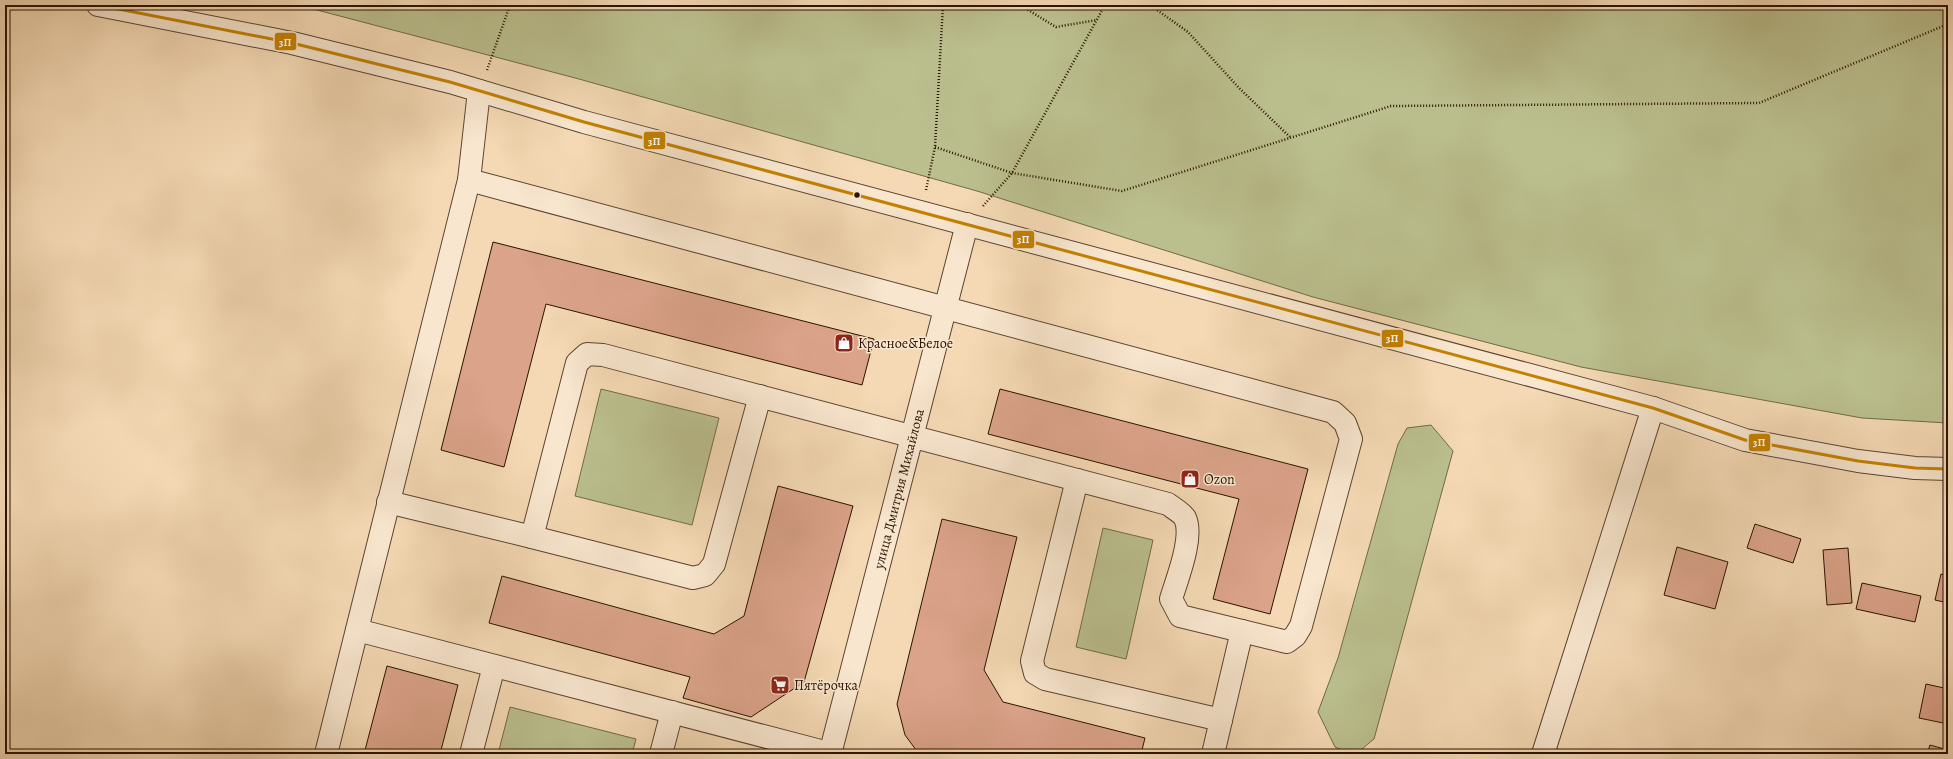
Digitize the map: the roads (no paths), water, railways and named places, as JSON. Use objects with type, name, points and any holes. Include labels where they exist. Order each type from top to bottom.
[{"type":"street","points":[[98,5],[292,43],[479,91],[584,122],[1653,408],[1746,440],[1858,461],[1915,468],[1948,469]]},
{"type":"street","points":[[326,754],[469,180],[479,91]]},
{"type":"street","points":[[469,180],[1333,412],[1345,422],[1351,439],[1302,626],[1295,636],[1287,642],[1180,616],[1171,599],[1187,542],[1187,531],[1185,517],[1168,504],[604,355],[587,354],[577,363],[532,537]]},
{"type":"street","name":"улица Дмитрия Михайлова","points":[[831,754],[967,224]]},
{"type":"street","points":[[388,502],[693,578],[705,575],[714,564],[760,396]]},
{"type":"street","points":[[1543,754],[1653,408]]},
{"type":"street","points":[[1077,480],[1032,661],[1034,673],[1045,679],[1221,720]]},
{"type":"street","points":[[356,630],[831,754]]},
{"type":"street","points":[[1213,754],[1242,631]]},
{"type":"street","points":[[472,754],[494,666]]},
{"type":"street","points":[[660,754],[672,712]]},
{"type":"place","name":"Красное&Белое","points":[[844,343]]},
{"type":"place","name":"Ozon","points":[[1190,479]]},
{"type":"place","name":"Пятёрочка","points":[[780,685]]}]
